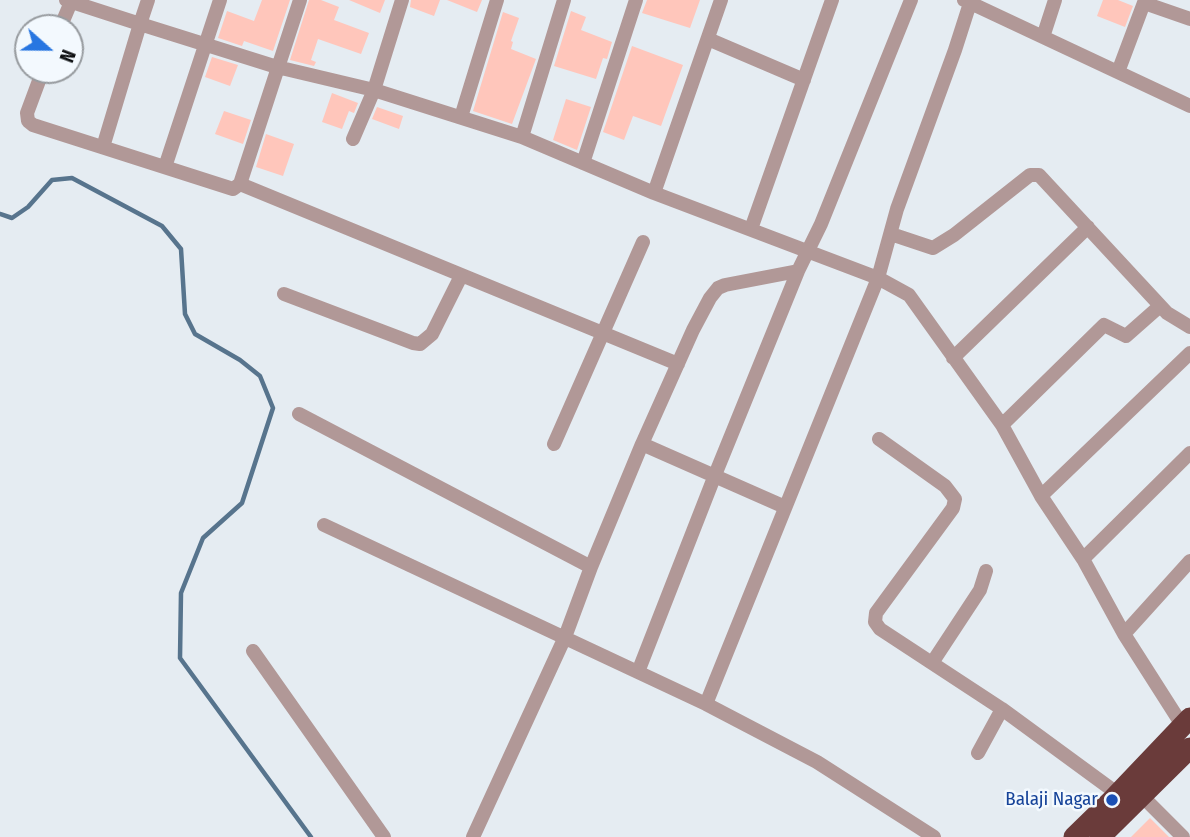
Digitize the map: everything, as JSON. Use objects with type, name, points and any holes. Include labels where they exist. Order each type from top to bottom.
[{"type":"highway","points":[[1074,837],[1186,721]]},
{"type":"highway","points":[[1100,837],[1188,756]]},
{"type":"street","points":[[103,147],[148,0]]},
{"type":"street","points":[[165,167],[220,0]]},
{"type":"street","points":[[38,84],[27,113],[28,121],[33,125],[233,189],[240,184],[300,0]]},
{"type":"street","points":[[353,139],[374,90],[402,0]]},
{"type":"street","points":[[461,117],[497,0]]},
{"type":"street","points":[[522,137],[564,0]]},
{"type":"street","points":[[583,163],[636,0]]},
{"type":"street","points":[[654,193],[721,0]]},
{"type":"street","points":[[751,229],[832,0]]},
{"type":"street","points":[[638,672],[715,475],[798,271],[821,224],[911,0]]},
{"type":"street","points":[[1054,42],[1055,0]]},
{"type":"street","points":[[68,1],[205,46],[276,67],[374,90],[522,137],[654,193],[878,278],[909,295],[1002,425],[1041,496],[1083,559],[1124,634],[1186,721]]},
{"type":"street","points":[[706,704],[878,278],[897,209],[955,50],[968,1],[1190,106]]},
{"type":"street","points":[[1118,72],[1145,1],[1190,19]]},
{"type":"street","points":[[708,39],[804,80]]},
{"type":"street","points":[[891,231],[933,248],[954,235],[1030,175],[1035,174],[1044,178],[1164,309],[1186,326]]},
{"type":"street","points":[[240,184],[678,364]]},
{"type":"street","points":[[953,358],[1088,227]]},
{"type":"street","points":[[554,444],[601,332],[643,242]]},
{"type":"street","points":[[473,837],[565,637],[642,444],[693,330],[718,289],[743,280],[798,271]]},
{"type":"street","points":[[284,294],[413,344],[420,344],[432,334],[461,276]]},
{"type":"street","points":[[1002,425],[1104,325],[1126,336],[1164,309]]},
{"type":"street","points":[[1041,496],[1190,353]]},
{"type":"street","points":[[299,414],[591,567]]},
{"type":"street","points":[[879,439],[945,486],[955,499],[953,508],[876,613],[875,622],[880,629],[1002,709],[1118,794]]},
{"type":"street","points":[[642,444],[785,507]]},
{"type":"street","points":[[1083,559],[1190,453]]},
{"type":"street","points":[[324,525],[706,704],[817,762],[934,837]]},
{"type":"street","points":[[1124,634],[1190,561]]},
{"type":"street","points":[[932,663],[980,590],[986,571]]},
{"type":"street","points":[[253,651],[384,837]]},
{"type":"street","points":[[978,753],[1002,709]]},
{"type":"street","points":[[1143,797],[1183,837]]},
{"type":"building","points":[[262,0],[290,0],[273,51],[244,41],[242,46],[218,38],[227,11],[254,21]]},
{"type":"building","points":[[309,0],[321,0],[339,7],[334,20],[369,33],[361,54],[318,39],[311,60],[316,62],[314,66],[290,60]]},
{"type":"building","points":[[349,0],[385,0],[380,13]]},
{"type":"building","points":[[411,0],[440,0],[434,16],[410,7]]},
{"type":"building","points":[[447,0],[482,0],[477,12]]},
{"type":"building","points":[[647,0],[700,0],[690,28],[642,13]]},
{"type":"building","points":[[1103,0],[1118,0],[1133,6],[1125,27],[1097,16]]},
{"type":"building","points":[[571,11],[586,17],[581,30],[612,42],[607,59],[603,58],[596,79],[554,66]]},
{"type":"building","points":[[503,12],[519,18],[511,49],[536,59],[512,124],[473,111]]},
{"type":"building","points":[[632,46],[683,65],[661,126],[633,116],[624,140],[603,132]]},
{"type":"building","points":[[212,57],[238,65],[230,86],[205,77]]},
{"type":"building","points":[[332,93],[358,103],[354,113],[349,111],[342,129],[322,122]]},
{"type":"building","points":[[566,99],[591,107],[577,150],[553,140]]},
{"type":"building","points":[[377,107],[403,116],[399,129],[372,119]]},
{"type":"building","points":[[224,111],[251,120],[243,144],[215,134]]},
{"type":"building","points":[[266,134],[294,144],[283,176],[256,167]]},
{"type":"building","points":[[1150,818],[1169,837],[1131,837]]},
{"type":"waterway","points":[[0,214],[12,218],[28,207],[52,180],[72,178],[162,226],[181,249],[185,314],[195,334],[240,360],[260,376],[273,408],[242,503],[203,538],[181,593],[180,658],[311,837]]},
{"type":"place","name":"Balaji Nagar","points":[[1112,800]]}]
